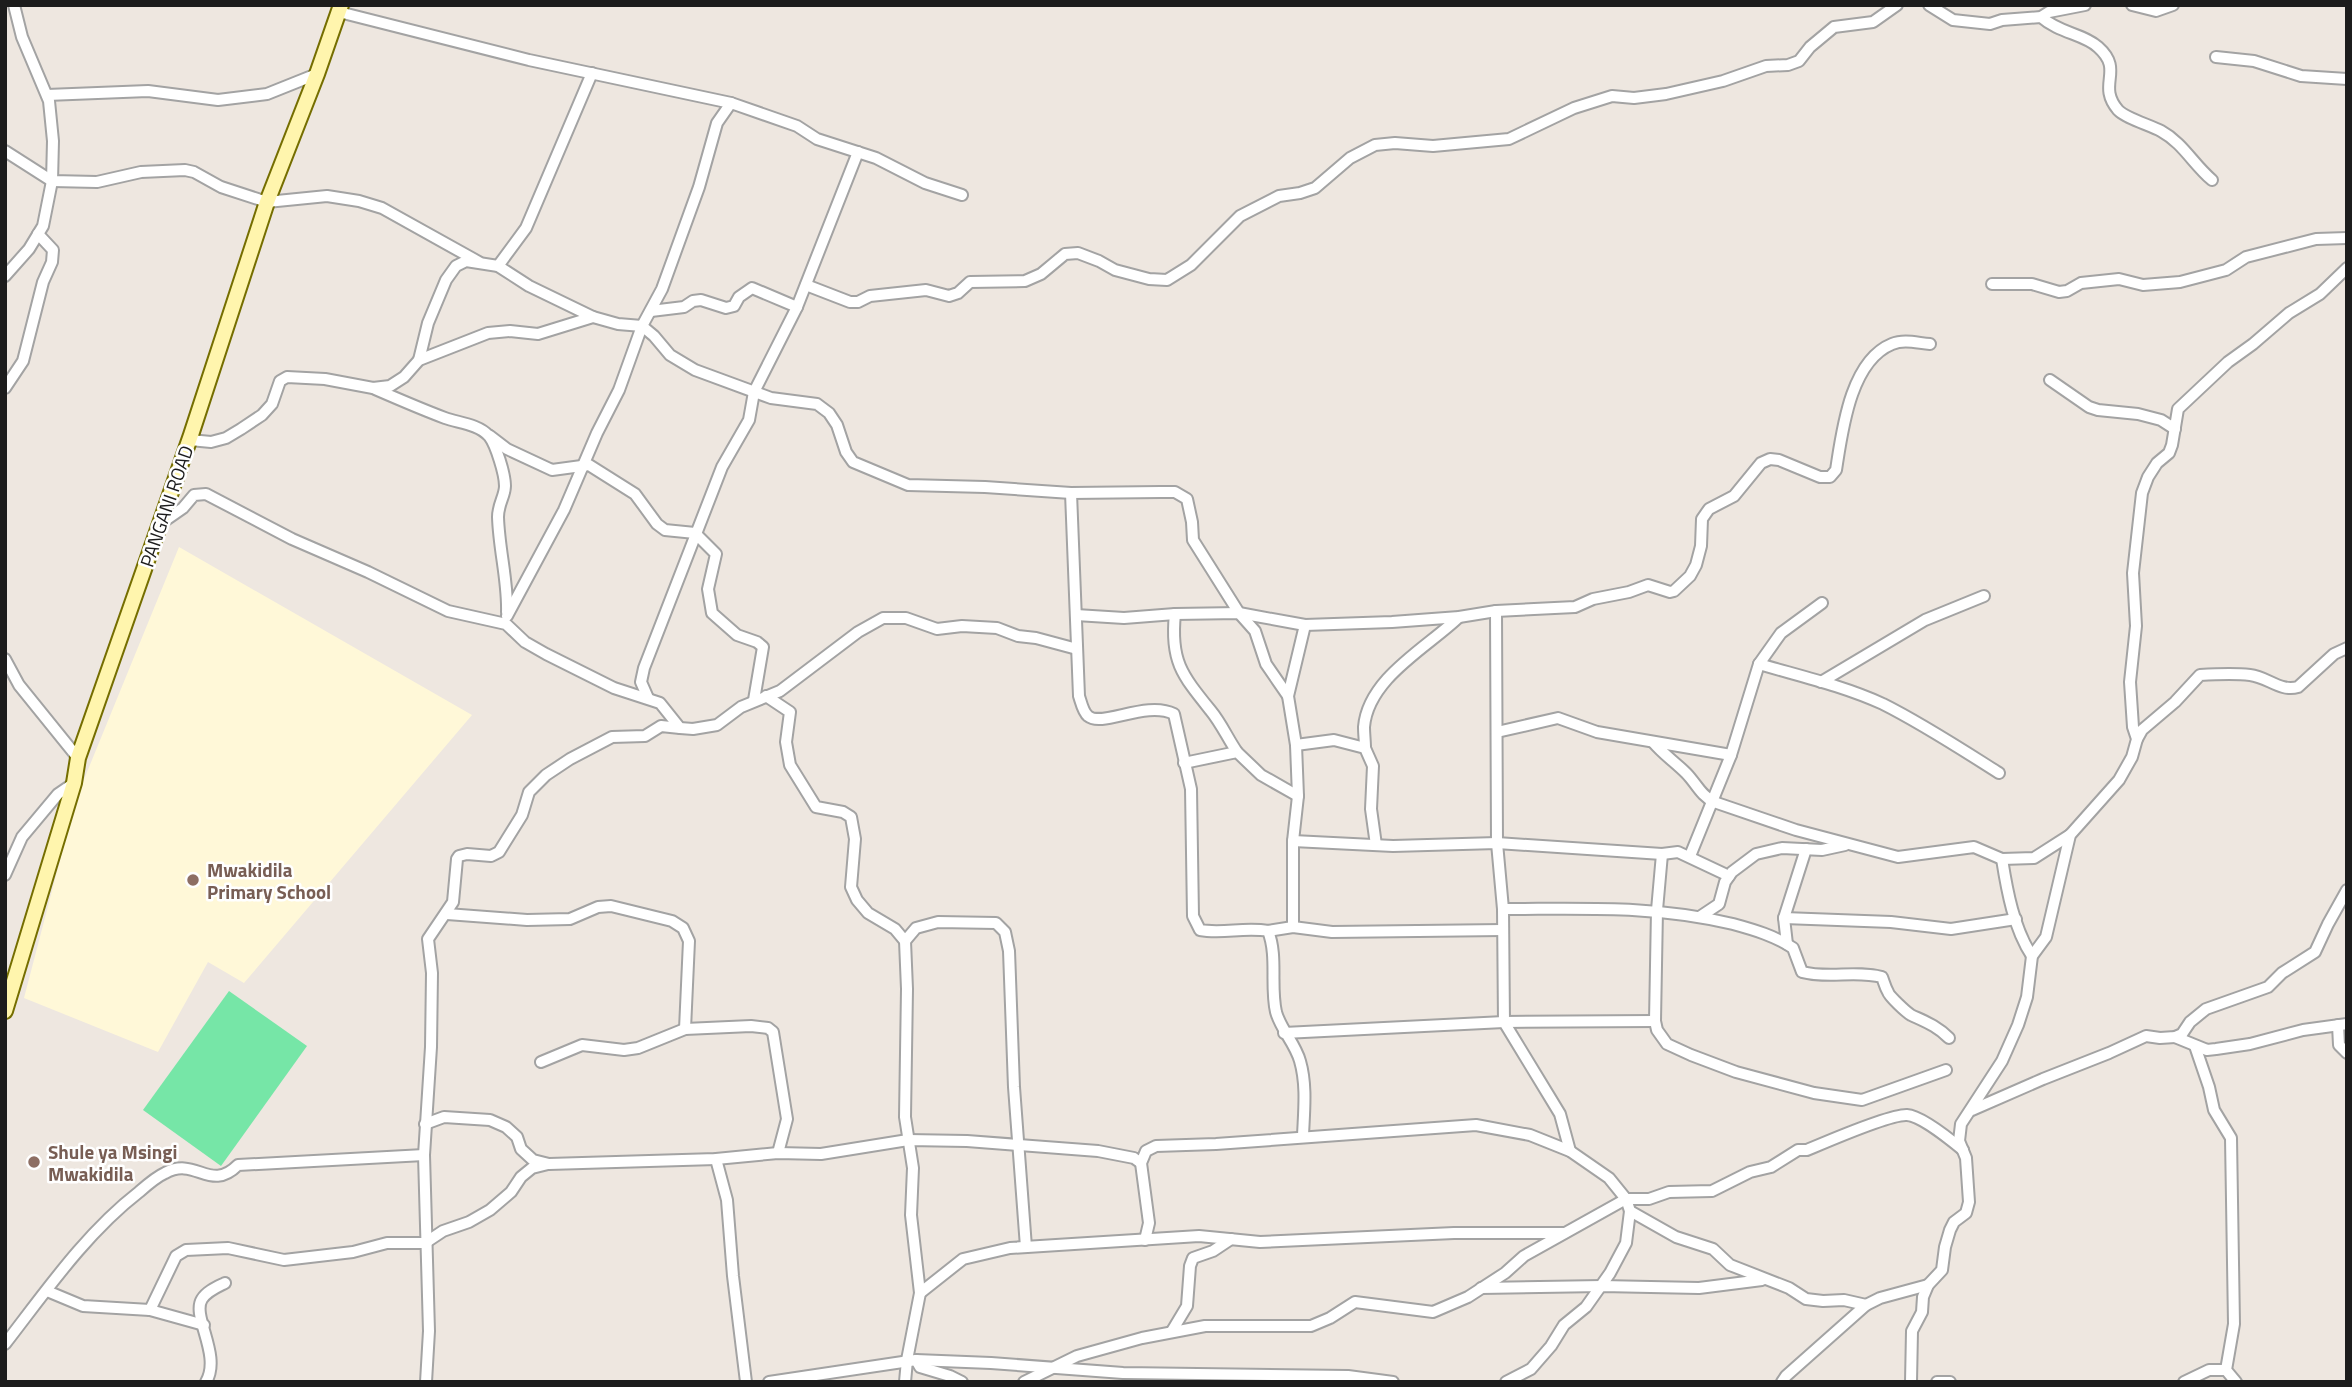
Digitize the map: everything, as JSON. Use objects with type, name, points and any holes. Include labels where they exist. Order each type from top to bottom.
[{"type":"main road","name":"PANGANI ROAD","points":[[5,1011],[74,783],[78,758],[190,440],[267,202],[340,9]]},
{"type":"street","points":[[5,276],[29,249],[38,234],[47,211],[52,181],[53,141],[47,95],[22,37],[14,5]]},
{"type":"street","points":[[806,285],[850,302],[858,302],[870,296],[926,290],[950,296],[958,293],[970,282],[1025,281],[1041,274],[1065,254],[1078,253],[1115,270],[1149,279],[1167,280],[1191,265],[1240,216],[1279,196],[1315,188],[1350,158],[1375,145],[1395,143],[1433,146],[1509,139],[1574,108],[1612,96],[1634,98],[1666,94],[1723,81],[1766,66],[1788,65],[1799,61],[1810,47],[1834,27],[1873,22],[1897,5]]},
{"type":"street","points":[[1929,5],[1953,20],[1990,24],[2002,20],[2041,17],[2049,12],[2085,5]]},
{"type":"street","points":[[2132,5],[2156,11],[2173,5]]},
{"type":"street","points":[[340,9],[592,73],[731,103],[797,126],[817,139],[876,158],[925,183],[962,195]]},
{"type":"street","points":[[2041,17],[2052,26],[2095,44],[2109,59],[2111,70],[2107,86],[2119,112],[2164,133],[2192,156],[2212,180]]},
{"type":"street","points":[[2216,57],[2254,61],[2301,76],[2347,79]]},
{"type":"street","points":[[498,266],[526,228],[592,73]]},
{"type":"street","points":[[47,95],[148,91],[218,100],[267,94],[317,74]]},
{"type":"street","points":[[506,620],[564,510],[582,465],[619,390],[642,326],[662,289],[718,123],[731,103]]},
{"type":"street","points":[[5,151],[52,181],[97,182],[141,172],[185,170],[221,187],[267,202],[327,196],[359,201],[382,208],[479,262]]},
{"type":"street","points":[[648,698],[641,682],[644,668],[695,533],[722,467],[749,420],[754,392],[797,307],[858,152]]},
{"type":"street","points":[[5,388],[23,361],[43,282],[52,262],[53,250],[38,234]]},
{"type":"street","points":[[1992,284],[2032,284],[2059,292],[2081,284],[2119,279],[2143,285],[2180,282],[2226,270],[2246,257],[2316,239],[2347,239]]},
{"type":"street","points":[[419,360],[428,323],[446,280],[456,266],[466,261],[479,262],[498,266],[529,286],[593,317],[618,324],[642,326],[670,355],[695,370],[785,401],[817,404],[837,425],[846,453],[853,463],[908,485],[1071,493],[1175,492],[1187,499],[1193,540],[1239,613],[1255,631],[1266,664],[1289,696]]},
{"type":"street","points":[[2137,739],[2133,727],[2130,682],[2136,626],[2133,573],[2142,493],[2157,463],[2168,453],[2178,409],[2228,362],[2289,313],[2320,294],[2347,268]]},
{"type":"street","points":[[650,311],[684,307],[693,301],[701,300],[726,308],[734,306],[744,293],[752,288],[797,307]]},
{"type":"street","points":[[373,388],[390,386],[404,377],[419,360],[488,333],[510,331],[538,334],[593,317]]},
{"type":"street","points":[[1076,615],[1124,618],[1239,613],[1305,625],[1459,617],[1496,611],[1575,607],[1593,599],[1648,585],[1674,591],[1690,576],[1696,565],[1701,546],[1702,519],[1709,509],[1734,496],[1761,463],[1770,458],[1820,477],[1830,477],[1836,470],[1847,406],[1872,359],[1890,344],[1930,344]]},
{"type":"street","points":[[190,440],[211,442],[227,438],[241,429],[262,415],[272,404],[280,381],[287,377],[326,379],[373,388],[446,418],[477,427],[507,449],[552,470],[590,465],[635,495],[657,524],[665,530],[695,533],[716,554],[708,589],[712,613],[737,635],[763,647],[754,700]]},
{"type":"street","points":[[2050,380],[2089,407],[2138,414],[2161,420],[2175,429]]},
{"type":"street","points":[[489,436],[503,470],[505,489],[498,511],[501,565],[506,582],[506,620]]},
{"type":"street","points":[[1071,493],[1079,696],[1086,715],[1094,720],[1140,710],[1165,710],[1174,714],[1191,789],[1191,883],[1195,923],[1200,930],[1268,931],[1293,927],[1332,932],[1503,930]]},
{"type":"street","points":[[160,524],[183,508],[194,495],[206,494],[292,539],[344,560],[448,611],[506,620],[525,642],[546,654],[614,688],[660,703],[680,727]]},
{"type":"street","points":[[1821,682],[1925,620],[1984,596]]},
{"type":"street","points":[[1690,856],[1731,755],[1759,664],[1780,634],[1822,603]]},
{"type":"street","points":[[1496,611],[1497,843],[1503,909],[1504,1022],[1560,1114],[1570,1151]]},
{"type":"street","points":[[1175,614],[1172,636],[1175,658],[1191,688],[1212,713],[1237,752],[1261,775],[1298,796]]},
{"type":"street","points":[[1376,845],[1371,810],[1373,766],[1365,748],[1364,724],[1384,683],[1399,666],[1459,617]]},
{"type":"street","points":[[426,1382],[429,1331],[424,1155],[431,1047],[432,959],[428,939],[453,902],[457,859],[467,854],[491,856],[499,852],[522,815],[529,792],[546,775],[612,737],[645,736],[661,726],[693,729],[717,725],[754,700],[780,691],[858,632],[883,618],[906,618],[937,629],[962,626],[997,628],[1018,636],[1077,649]]},
{"type":"street","points":[[1293,927],[1293,841],[1298,796],[1296,745],[1289,696],[1305,625]]},
{"type":"street","points":[[1653,742],[1688,774],[1708,799],[1796,830],[1898,857],[1974,847],[2002,859],[2034,858],[2070,835],[2119,780],[2132,757],[2142,730],[2175,702],[2200,675],[2250,675],[2267,678],[2277,685],[2291,689],[2298,687],[2334,654],[2347,648]]},
{"type":"street","points":[[5,659],[19,685],[78,758]]},
{"type":"street","points":[[1759,664],[1880,703],[1939,735],[1999,773]]},
{"type":"street","points":[[766,696],[790,712],[786,742],[790,765],[816,807],[844,812],[851,817],[855,839],[851,887],[857,900],[867,913],[895,929],[905,941],[905,1117],[913,1168],[911,1215],[920,1293],[911,1360],[905,1382]]},
{"type":"street","points":[[1497,732],[1558,718],[1597,732],[1731,755]]},
{"type":"street","points":[[1296,745],[1334,740],[1365,748]]},
{"type":"street","points":[[1184,763],[1237,752]]},
{"type":"street","points":[[5,875],[22,837],[58,794],[74,783]]},
{"type":"street","points":[[1911,1382],[1912,1331],[1922,1312],[1923,1297],[1928,1284],[1942,1270],[1944,1247],[1950,1230],[1954,1222],[1966,1213],[1969,1202],[1966,1158],[1959,1140],[1961,1124],[2002,1061],[2018,1025],[2027,997],[2032,956],[2046,937],[2070,835]]},
{"type":"street","points":[[1293,841],[1376,845],[1497,843],[1662,854],[1678,852],[1730,876]]},
{"type":"street","points":[[1701,916],[1719,904],[1725,882],[1756,854],[1782,848],[1822,850],[1848,844]]},
{"type":"street","points":[[1787,944],[1784,918],[1806,849]]},
{"type":"street","points":[[1662,854],[1657,910],[1655,1021],[1657,1030],[1667,1044],[1736,1072],[1814,1093],[1862,1100],[1946,1070]]},
{"type":"street","points":[[2002,859],[2005,881],[2023,942],[2032,956]]},
{"type":"street","points":[[1972,1110],[2147,1036],[2175,1037],[2182,1034],[2190,1021],[2206,1009],[2268,987],[2282,973],[2315,952],[2347,890]]},
{"type":"street","points":[[447,914],[527,920],[570,919],[598,907],[611,906],[671,921],[683,928],[689,941],[685,1029]]},
{"type":"street","points":[[1503,909],[1657,910],[1701,916],[1760,931],[1793,948],[1802,972],[1825,976],[1882,976],[1888,994],[1901,1007],[1909,1014],[1938,1027],[1949,1038]]},
{"type":"street","points":[[1784,918],[1891,922],[1951,929],[2016,919]]},
{"type":"street","points":[[905,941],[916,928],[938,922],[996,923],[1005,932],[1009,951],[1014,1087],[1026,1247]]},
{"type":"street","points":[[1268,931],[1277,1014],[1284,1033],[1299,1058],[1304,1087],[1303,1136]]},
{"type":"street","points":[[1284,1033],[1504,1022],[1655,1021]]},
{"type":"street","points":[[2175,1037],[2207,1050],[2230,1048],[2303,1030],[2342,1024],[2339,1045],[2347,1053]]},
{"type":"street","points":[[541,1062],[582,1045],[624,1050],[638,1048],[685,1029],[751,1026],[768,1028],[774,1032],[787,1119],[778,1153]]},
{"type":"street","points":[[2195,1046],[2214,1110],[2231,1138],[2234,1324],[2226,1370],[2236,1382]]},
{"type":"street","points":[[1024,1382],[1077,1356],[1172,1331],[1205,1326],[1311,1326],[1355,1302],[1433,1312],[1468,1297],[1505,1273],[1524,1256],[1626,1199],[1649,1199],[1669,1192],[1712,1191],[1751,1172],[1771,1167],[1798,1150],[1807,1150],[1892,1117],[1909,1115],[1941,1133],[1963,1150]]},
{"type":"street","points":[[425,1124],[444,1117],[490,1120],[506,1127],[517,1137],[521,1149],[533,1160],[548,1164]]},
{"type":"street","points":[[1145,1240],[1149,1223],[1141,1163],[1146,1151],[1156,1146],[1476,1125],[1530,1135],[1570,1151],[1608,1178],[1626,1199],[1630,1211],[1626,1243],[1602,1286],[1586,1307],[1564,1325],[1551,1346],[1531,1369],[1506,1382]]},
{"type":"street","points":[[150,1310],[176,1256],[186,1250],[228,1248],[284,1260],[354,1252],[387,1243],[425,1242],[490,1210],[511,1192],[521,1177],[532,1168],[548,1164],[778,1153],[821,1154],[908,1140],[1098,1151],[1133,1158],[1141,1163]]},
{"type":"street","points":[[5,1344],[113,1212],[163,1174],[176,1168],[184,1167],[216,1177],[228,1175],[238,1165],[424,1155]]},
{"type":"street","points":[[716,1158],[727,1200],[746,1382]]},
{"type":"street","points":[[1630,1211],[1676,1237],[1713,1249],[1730,1265],[1789,1288],[1812,1301],[1844,1300],[1866,1305]]},
{"type":"street","points":[[920,1293],[963,1259],[1010,1248],[1199,1236],[1260,1242],[1454,1233],[1567,1233]]},
{"type":"street","points":[[1172,1331],[1187,1306],[1193,1258],[1213,1251],[1231,1239]]},
{"type":"street","points":[[1480,1288],[1699,1288],[1765,1280]]},
{"type":"street","points":[[206,1382],[211,1366],[199,1311],[200,1301],[207,1293],[225,1283]]},
{"type":"street","points":[[1782,1382],[1866,1305],[1880,1298],[1928,1284]]},
{"type":"street","points":[[47,1291],[83,1306],[150,1310],[204,1325]]},
{"type":"street","points":[[911,1360],[920,1367],[962,1382]]},
{"type":"street","points":[[769,1382],[911,1360],[1242,1378],[1348,1376],[1393,1382]]},
{"type":"street","points":[[2183,1382],[2209,1370],[2226,1370]]},
{"type":"street","points":[[1181,1374],[1211,1382]]},
{"type":"street","points":[[1937,1382],[1950,1382]]},
{"type":"shaded area","name":"Mwakidila Primary School","points":[[179,547],[472,715],[244,983],[208,962],[158,1052],[24,998],[76,799]]},
{"type":"green space","points":[[229,991],[307,1046],[221,1166],[143,1110]]},
{"type":"place","name":"Mwakidila Primary School","points":[[193,880]]},
{"type":"place","name":"Shule ya Msingi Mwakidila","points":[[34,1162]]}]
